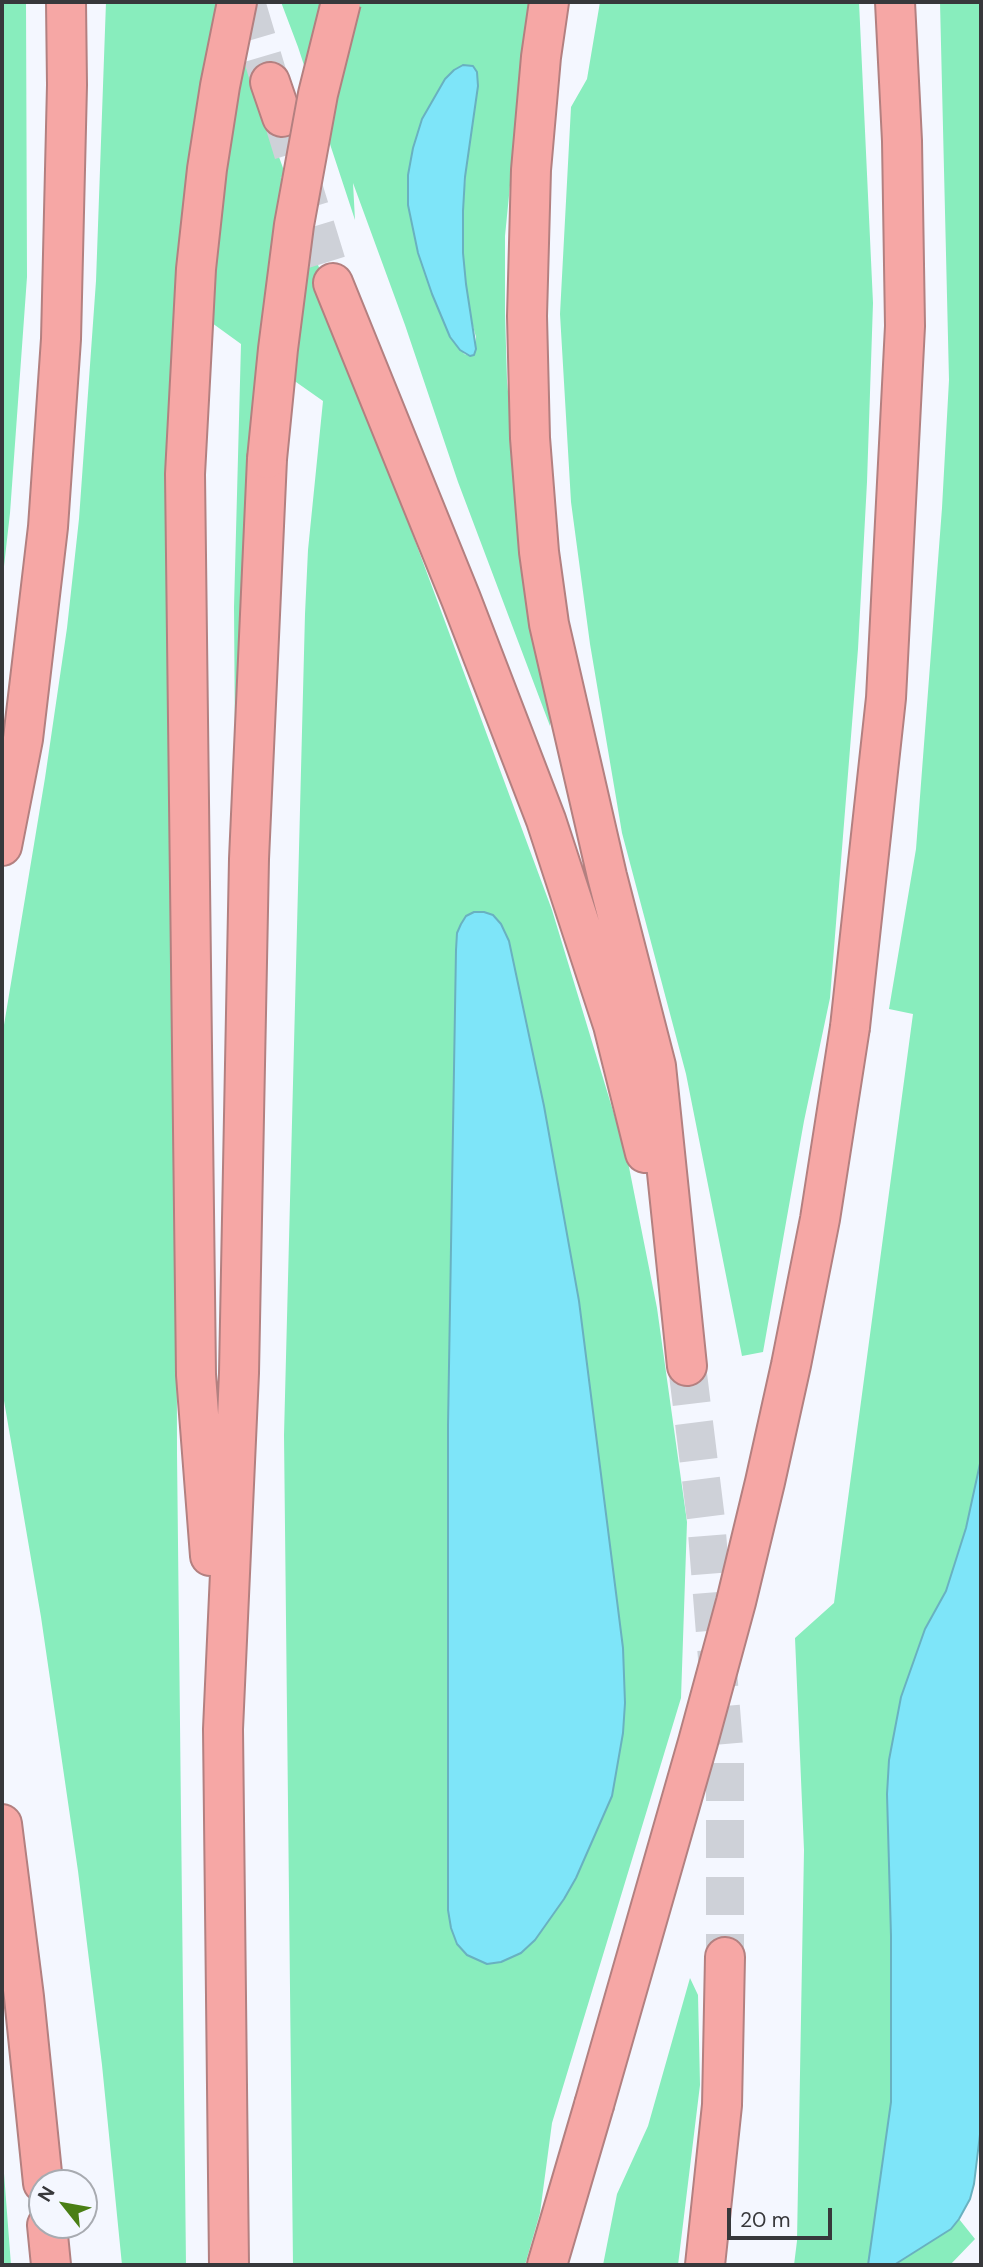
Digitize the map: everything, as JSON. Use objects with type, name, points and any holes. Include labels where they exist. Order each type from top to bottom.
[{"type":"highway","points":[[2,846],[23,739],[49,513],[61,339],[67,85],[66,2]]},
{"type":"highway","points":[[223,1729],[197,1375],[185,474],[196,269],[207,169],[237,2]]},
{"type":"highway","points":[[229,2265],[223,1729],[239,1373],[248,859],[267,459],[294,225],[318,94],[341,2]]},
{"type":"highway","points":[[333,283],[466,612],[563,871],[613,1025],[642,1138],[686,1360],[656,1066],[607,876],[549,624],[540,552],[530,438],[527,316],[531,170],[549,2]]},
{"type":"highway","points":[[547,2265],[698,1742],[762,1495],[820,1219],[850,1027],[886,698],[904,339],[902,141],[895,2]]},
{"type":"highway","points":[[270,82],[282,117]]},
{"type":"highway","points":[[2,1824],[24,1997],[42,2169]]},
{"type":"highway","points":[[705,2265],[722,2105],[725,1957]]},
{"type":"highway","points":[[48,2239],[51,2265]]},
{"type":"green space","points":[[2,2],[26,2],[27,277],[10,513],[2,584]]},
{"type":"green space","points":[[106,2],[223,2],[401,503],[552,910],[627,1157],[657,1308],[687,1522],[681,1698],[552,2123],[540,2213],[525,2265],[293,2265],[284,1435],[305,614],[308,550],[323,401],[269,363],[236,881],[234,607],[241,344],[183,302],[176,940],[177,1453],[186,2265],[122,2265],[102,2065],[78,1871],[41,1617],[2,1389],[2,1037],[67,628],[79,519],[96,281]],"holes":[[[457,933],[509,941],[544,1106],[579,1301],[623,1648],[625,1703],[623,1733],[612,1796],[564,1899],[535,1939],[467,1955],[457,1944],[448,1910],[448,1425]]]},
{"type":"green space","points":[[281,2],[531,2],[505,236],[505,313],[507,381],[522,538],[552,709],[550,726],[458,482],[353,183],[355,220]],"holes":[[[468,147],[463,253],[469,312],[476,337],[474,355],[470,356],[464,354],[408,205],[408,175]]]},
{"type":"green space","points":[[600,2],[859,2],[873,303],[858,649],[830,998],[804,1121],[763,1352],[742,1356],[686,1074],[622,833],[590,644],[571,502],[560,314],[571,107],[587,79]]},
{"type":"green space","points":[[940,2],[981,2],[981,1459],[966,1528],[946,1591],[925,1629],[902,1697],[889,1760],[887,1794],[891,1936],[891,2102],[868,2265],[794,2265],[797,2241],[804,1850],[795,1638],[834,1603],[913,1014],[889,1009],[916,849],[949,380]]},
{"type":"green space","points":[[690,1978],[698,1995],[700,2085],[678,2265],[603,2265],[617,2194],[648,2126]]},
{"type":"green space","points":[[2,2147],[11,2265],[2,2265]]},
{"type":"green space","points":[[959,2219],[975,2239],[950,2265],[894,2265],[951,2229]]},
{"type":"water","points":[[463,65],[473,66],[477,72],[478,86],[463,211],[463,253],[476,349],[474,355],[470,356],[460,350],[450,337],[432,294],[418,253],[408,205],[408,175],[422,119],[445,79]]},
{"type":"water","points":[[474,912],[493,915],[509,941],[544,1106],[579,1301],[623,1648],[625,1703],[623,1733],[612,1796],[576,1878],[535,1940],[521,1953],[501,1962],[487,1964],[467,1955],[457,1944],[448,1910],[448,1425],[456,950],[457,933],[461,924],[466,916]]},
{"type":"water","points":[[981,1459],[981,2126],[974,2184],[970,2199],[951,2229],[894,2265],[868,2265],[891,2102],[891,1936],[887,1794],[889,1760],[901,1697],[925,1629],[946,1591],[966,1528]]},
{"type":"tunnel","points":[[246,2],[270,82]]},
{"type":"tunnel","points":[[282,117],[333,283]]},
{"type":"tunnel","points":[[687,1366],[706,1520],[725,1759],[725,1957]]}]
